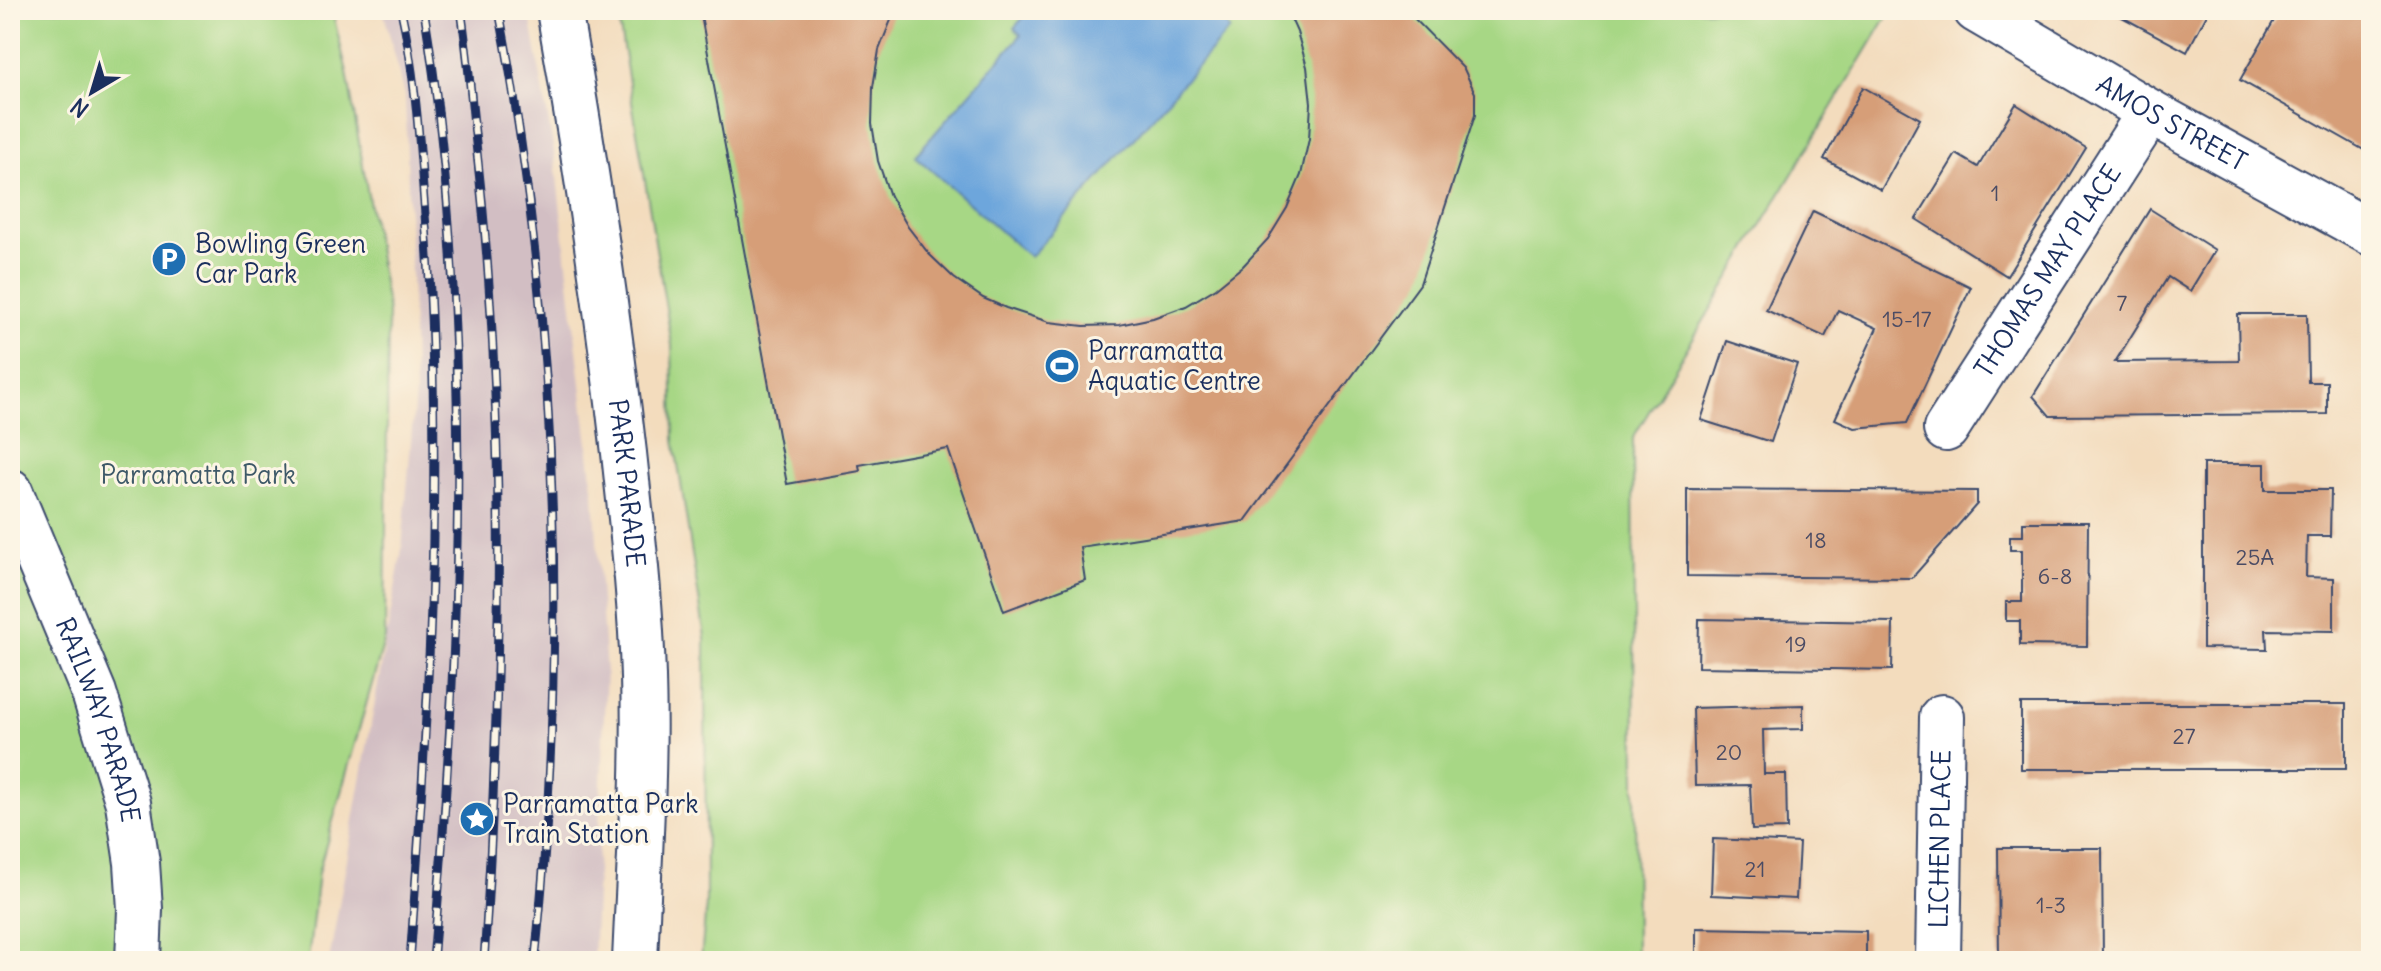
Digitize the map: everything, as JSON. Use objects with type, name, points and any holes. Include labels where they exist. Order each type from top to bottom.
[{"type":"street","name":"PARK PARADE","points":[[559,10],[584,148],[610,326],[639,593],[643,780],[635,961]]},
{"type":"street","name":"AMOS STREET","points":[[1976,10],[2150,112],[2371,233]]},
{"type":"street","name":"THOMAS MAY PLACE","points":[[1946,429],[2150,112]]},
{"type":"street","name":"RAILWAY PARADE","points":[[10,491],[94,693],[128,803],[140,909],[138,961]]},
{"type":"street","name":"LICHEN PLACE","points":[[1938,961],[1942,717]]},
{"type":"shaded area","points":[[383,10],[529,10],[554,152],[594,496],[606,672],[593,961],[329,961],[402,549],[415,393],[405,95]]},
{"type":"green space","name":"Parramatta Park","points":[[10,10],[332,10],[347,72],[388,312],[385,638],[318,873],[308,961],[10,961]]},
{"type":"green space","points":[[617,10],[1891,10],[1633,438],[1636,961],[701,961],[706,904],[705,637],[674,439],[672,345]]},
{"type":"water","points":[[1030,10],[1209,10],[1230,29],[1030,257],[915,156],[1021,35],[1014,28]]},
{"type":"building","name":"Parramatta Aquatic Centre","points":[[700,10],[895,10],[879,50],[873,87],[872,124],[878,161],[890,196],[929,254],[954,278],[983,298],[1049,322],[1084,326],[1119,325],[1153,318],[1186,306],[1216,288],[1243,266],[1268,239],[1287,208],[1301,175],[1309,139],[1311,103],[1307,67],[1287,10],[1406,10],[1464,69],[1475,93],[1475,115],[1420,284],[1245,521],[1080,547],[1085,580],[1004,611],[948,449],[859,465],[860,471],[787,484]]},
{"type":"building","points":[[2109,10],[2209,10],[2187,52]]},
{"type":"building","points":[[2280,10],[2352,10],[2371,21],[2371,154],[2240,80]]},
{"type":"building","points":[[1863,87],[1920,119],[1881,190],[1824,159]]},
{"type":"building","points":[[2016,104],[2086,148],[2007,276],[1916,219],[1956,154],[1978,167]]},
{"type":"building","points":[[2150,209],[2215,250],[2190,291],[2168,277],[2115,362],[2239,361],[2238,314],[2307,314],[2308,382],[2327,382],[2327,414],[2050,416],[2033,396]]},
{"type":"building","points":[[1813,211],[1971,287],[1907,423],[1855,428],[1835,419],[1877,328],[1838,310],[1825,337],[1766,310]]},
{"type":"building","points":[[1727,341],[1797,364],[1771,442],[1701,420]]},
{"type":"building","points":[[2203,464],[2265,464],[2265,490],[2331,490],[2330,536],[2307,536],[2306,577],[2334,578],[2334,631],[2266,630],[2267,649],[2203,648]]},
{"type":"building","points":[[1687,489],[1977,491],[1977,504],[1912,578],[1687,576]]},
{"type":"building","points":[[2023,522],[2088,522],[2087,646],[2020,645],[2020,621],[2006,621],[2006,602],[2022,602],[2022,550],[2010,550],[2010,536],[2023,536]]},
{"type":"building","points":[[1699,619],[1893,622],[1892,670],[1698,667]]},
{"type":"building","points":[[2021,704],[2346,704],[2346,769],[2021,769]]},
{"type":"building","points":[[1803,705],[1803,729],[1763,730],[1764,774],[1786,774],[1787,829],[1752,830],[1750,785],[1695,786],[1693,708]]},
{"type":"building","points":[[1713,839],[1799,843],[1796,899],[1711,895]]},
{"type":"building","points":[[1998,848],[2102,848],[2103,961],[1999,961]]},
{"type":"building","points":[[1696,928],[1866,931],[1866,961],[1696,961]]},
{"type":"railway","points":[[401,10],[411,63],[420,145],[434,411],[428,686],[410,961]]},
{"type":"railway","points":[[424,10],[440,128],[451,247],[458,485],[450,723],[433,961]]},
{"type":"railway","points":[[461,10],[486,245],[497,449],[498,654],[484,961]]},
{"type":"railway","points":[[499,10],[519,128],[534,246],[552,484],[552,723],[535,961]]},
{"type":"place","name":"Bowling Green Car Park","points":[[169,259]]},
{"type":"place","name":"Parramatta Aquatic Centre","points":[[1062,366]]},
{"type":"place","name":"Parramatta Park Train Station","points":[[477,819]]}]
